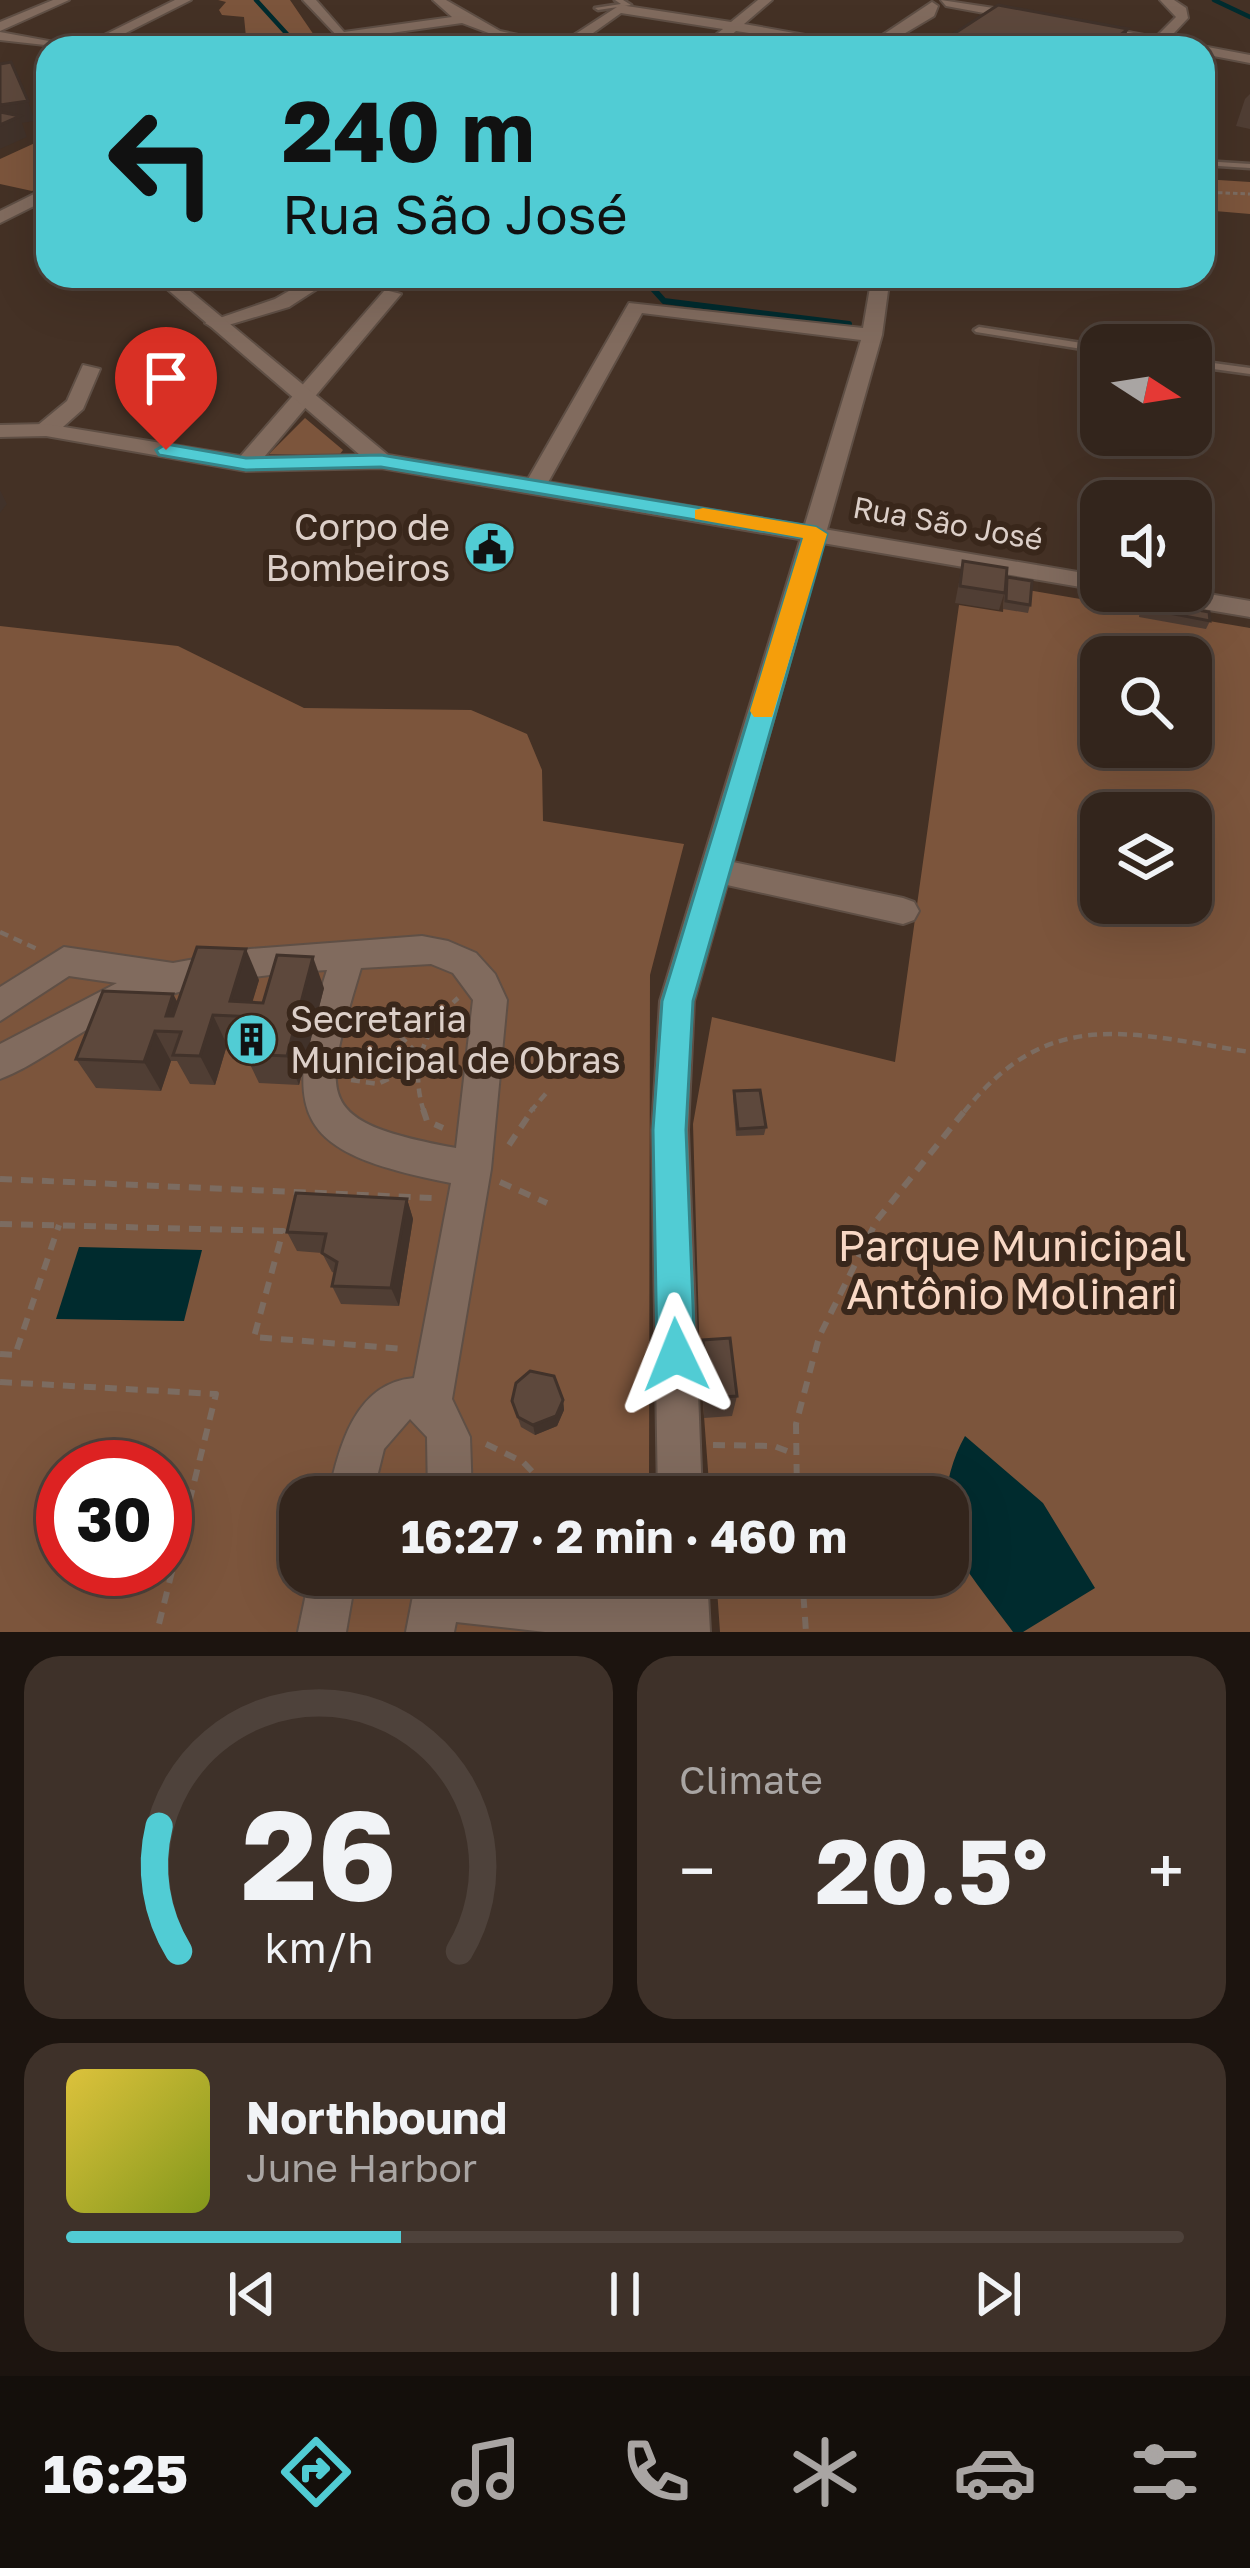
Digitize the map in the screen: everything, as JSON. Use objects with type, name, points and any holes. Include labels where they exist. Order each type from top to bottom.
[{"type":"street","points":[[0,32],[63,0]]},
{"type":"street","points":[[110,36],[185,0]]},
{"type":"street","points":[[309,0],[341,36],[460,20]]},
{"type":"street","points":[[439,0],[460,20],[503,36]]},
{"type":"street","points":[[722,36],[766,0]]},
{"type":"street","points":[[1164,36],[1183,15],[1166,0]]},
{"type":"street","points":[[574,36],[611,3],[793,36]]},
{"type":"street","points":[[910,23],[914,3],[940,3],[1108,36]]},
{"type":"street","points":[[889,36],[940,3]]},
{"type":"street","points":[[940,3],[1035,26]]},
{"type":"street","points":[[0,32],[36,41]]},
{"type":"street","points":[[1215,55],[1250,62]]},
{"type":"street","points":[[0,194],[36,204]]},
{"type":"street","points":[[0,218],[36,206]]},
{"type":"street","points":[[175,288],[381,461]]},
{"type":"street","points":[[215,323],[282,303],[308,288]]},
{"type":"street","points":[[679,1476],[670,1130],[677,1001],[816,534],[872,335],[879,288]]},
{"type":"street","points":[[246,464],[392,294]]},
{"type":"street","points":[[535,486],[636,308],[872,335]]},
{"type":"street","points":[[46,430],[83,398],[90,369]]},
{"type":"street","name":"Rua São José","points":[[0,431],[46,430],[246,464],[381,461],[1080,580]]},
{"type":"street","points":[[1212,603],[1250,609]]},
{"type":"street","points":[[715,871],[903,911]]},
{"type":"street","points":[[0,1063],[107,1004],[175,977],[242,964],[437,951],[469,968],[488,988],[478,1170],[441,1351],[439,1420],[447,1476]]},
{"type":"street","points":[[348,955],[321,1048],[315,1095],[337,1129],[398,1156],[478,1170]]},
{"type":"street","points":[[0,1006],[64,962],[175,977]]},
{"type":"street","points":[[356,1476],[363,1448],[382,1412],[410,1398],[439,1420]]},
{"type":"street","points":[[322,1632],[329,1596]]},
{"type":"street","points":[[436,1601],[585,1613],[685,1605]]},
{"type":"lane","points":[[1215,164],[1250,166]]},
{"type":"lane","points":[[979,330],[1080,346]]},
{"type":"lane","points":[[1212,366],[1250,371]]},
{"type":"path","points":[[1215,193],[1250,194]]},
{"type":"path","points":[[0,932],[64,962]]},
{"type":"path","points":[[478,1170],[452,1132],[427,1120],[416,1095],[415,1066],[417,1053],[454,1000],[488,988]]},
{"type":"path","points":[[415,1066],[377,1084],[355,1082],[330,1066],[321,1048],[342,1031],[384,1022],[402,1032],[417,1053]]},
{"type":"path","points":[[796,1476],[796,1424],[819,1336],[877,1220],[982,1089],[1025,1052],[1071,1034],[1142,1036],[1250,1052]]},
{"type":"path","points":[[0,1179],[478,1170],[548,1203]]},
{"type":"path","points":[[0,1224],[283,1231],[254,1337],[441,1351]]},
{"type":"path","points":[[0,1354],[15,1355],[58,1225]]},
{"type":"path","points":[[0,1382],[216,1394],[157,1632]]},
{"type":"path","points":[[439,1420],[523,1462],[536,1476]]},
{"type":"path","points":[[678,1445],[774,1446],[795,1454]]},
{"type":"path","points":[[803,1596],[806,1632]]},
{"type":"green space","points":[[218,0],[290,0],[315,36],[246,36],[244,17],[222,15],[219,10],[226,2]]},
{"type":"green space","points":[[36,142],[36,189],[0,184],[0,159]]},
{"type":"green space","points":[[1215,180],[1250,182],[1250,214],[1215,211]]},
{"type":"green space","points":[[305,418],[343,450],[340,454],[269,454]]},
{"type":"green space","name":"Parque Municipal Antônio Molinari","points":[[1005,586],[1080,599],[1080,612],[1157,612],[1250,628],[1250,1632],[720,1632],[717,1596],[969,1596],[969,1476],[708,1476],[693,1124],[712,1017],[895,1062],[959,605],[1003,612]]},
{"type":"green space","points":[[0,626],[178,646],[304,708],[471,710],[527,734],[542,770],[543,821],[684,844],[650,975],[649,1476],[279,1476],[279,1596],[649,1596],[649,1632],[0,1632]]},
{"type":"water","points":[[79,1247],[202,1250],[184,1321],[56,1319]]},
{"type":"water","points":[[965,1436],[1043,1503],[1095,1588],[1023,1632],[1013,1632],[969,1573],[969,1476],[950,1476]]},
{"type":"building","points":[[998,5],[1128,29],[1119,36],[950,36]]},
{"type":"building","points":[[11,62],[28,101],[0,105],[0,64]]},
{"type":"building","points":[[0,112],[20,116],[0,125]]},
{"type":"building","points":[[963,561],[1007,568],[1005,593],[960,586]]},
{"type":"building","points":[[1007,577],[1032,581],[1030,605],[1006,601]]},
{"type":"building","points":[[1164,612],[1209,612],[1210,621]]},
{"type":"building","points":[[197,947],[246,949],[230,1001],[263,1003],[277,955],[313,957],[287,1056],[245,1054],[256,1017],[213,1015],[200,1056],[173,1055],[181,1032],[155,1031],[144,1062],[76,1059],[103,991],[173,994],[166,1016],[173,1016]]},
{"type":"building","points":[[760,1090],[766,1127],[738,1129],[734,1091]]},
{"type":"building","points":[[296,1193],[407,1199],[391,1288],[332,1286],[337,1262],[322,1253],[326,1234],[287,1232]]},
{"type":"building","points":[[730,1338],[737,1396],[707,1398],[703,1340]]},
{"type":"building","points":[[530,1371],[554,1376],[563,1400],[556,1416],[533,1425],[518,1417],[512,1401],[516,1383]]},
{"type":"waterway","points":[[256,0],[289,36]]},
{"type":"waterway","points":[[1214,0],[1250,17]]},
{"type":"waterway","points":[[652,288],[664,301],[849,324]]},
{"type":"slow traffic","points":[[703,515],[816,534],[763,711]]},
{"type":"place","name":"Corpo de Bombeiros","points":[[489,547]]},
{"type":"place","name":"Secretaria Municipal de Obras","points":[[251,1039]]},
{"type":"route","points":[[166,450],[246,464],[381,461],[816,534],[677,1001],[670,1130],[676,1355]]}]
